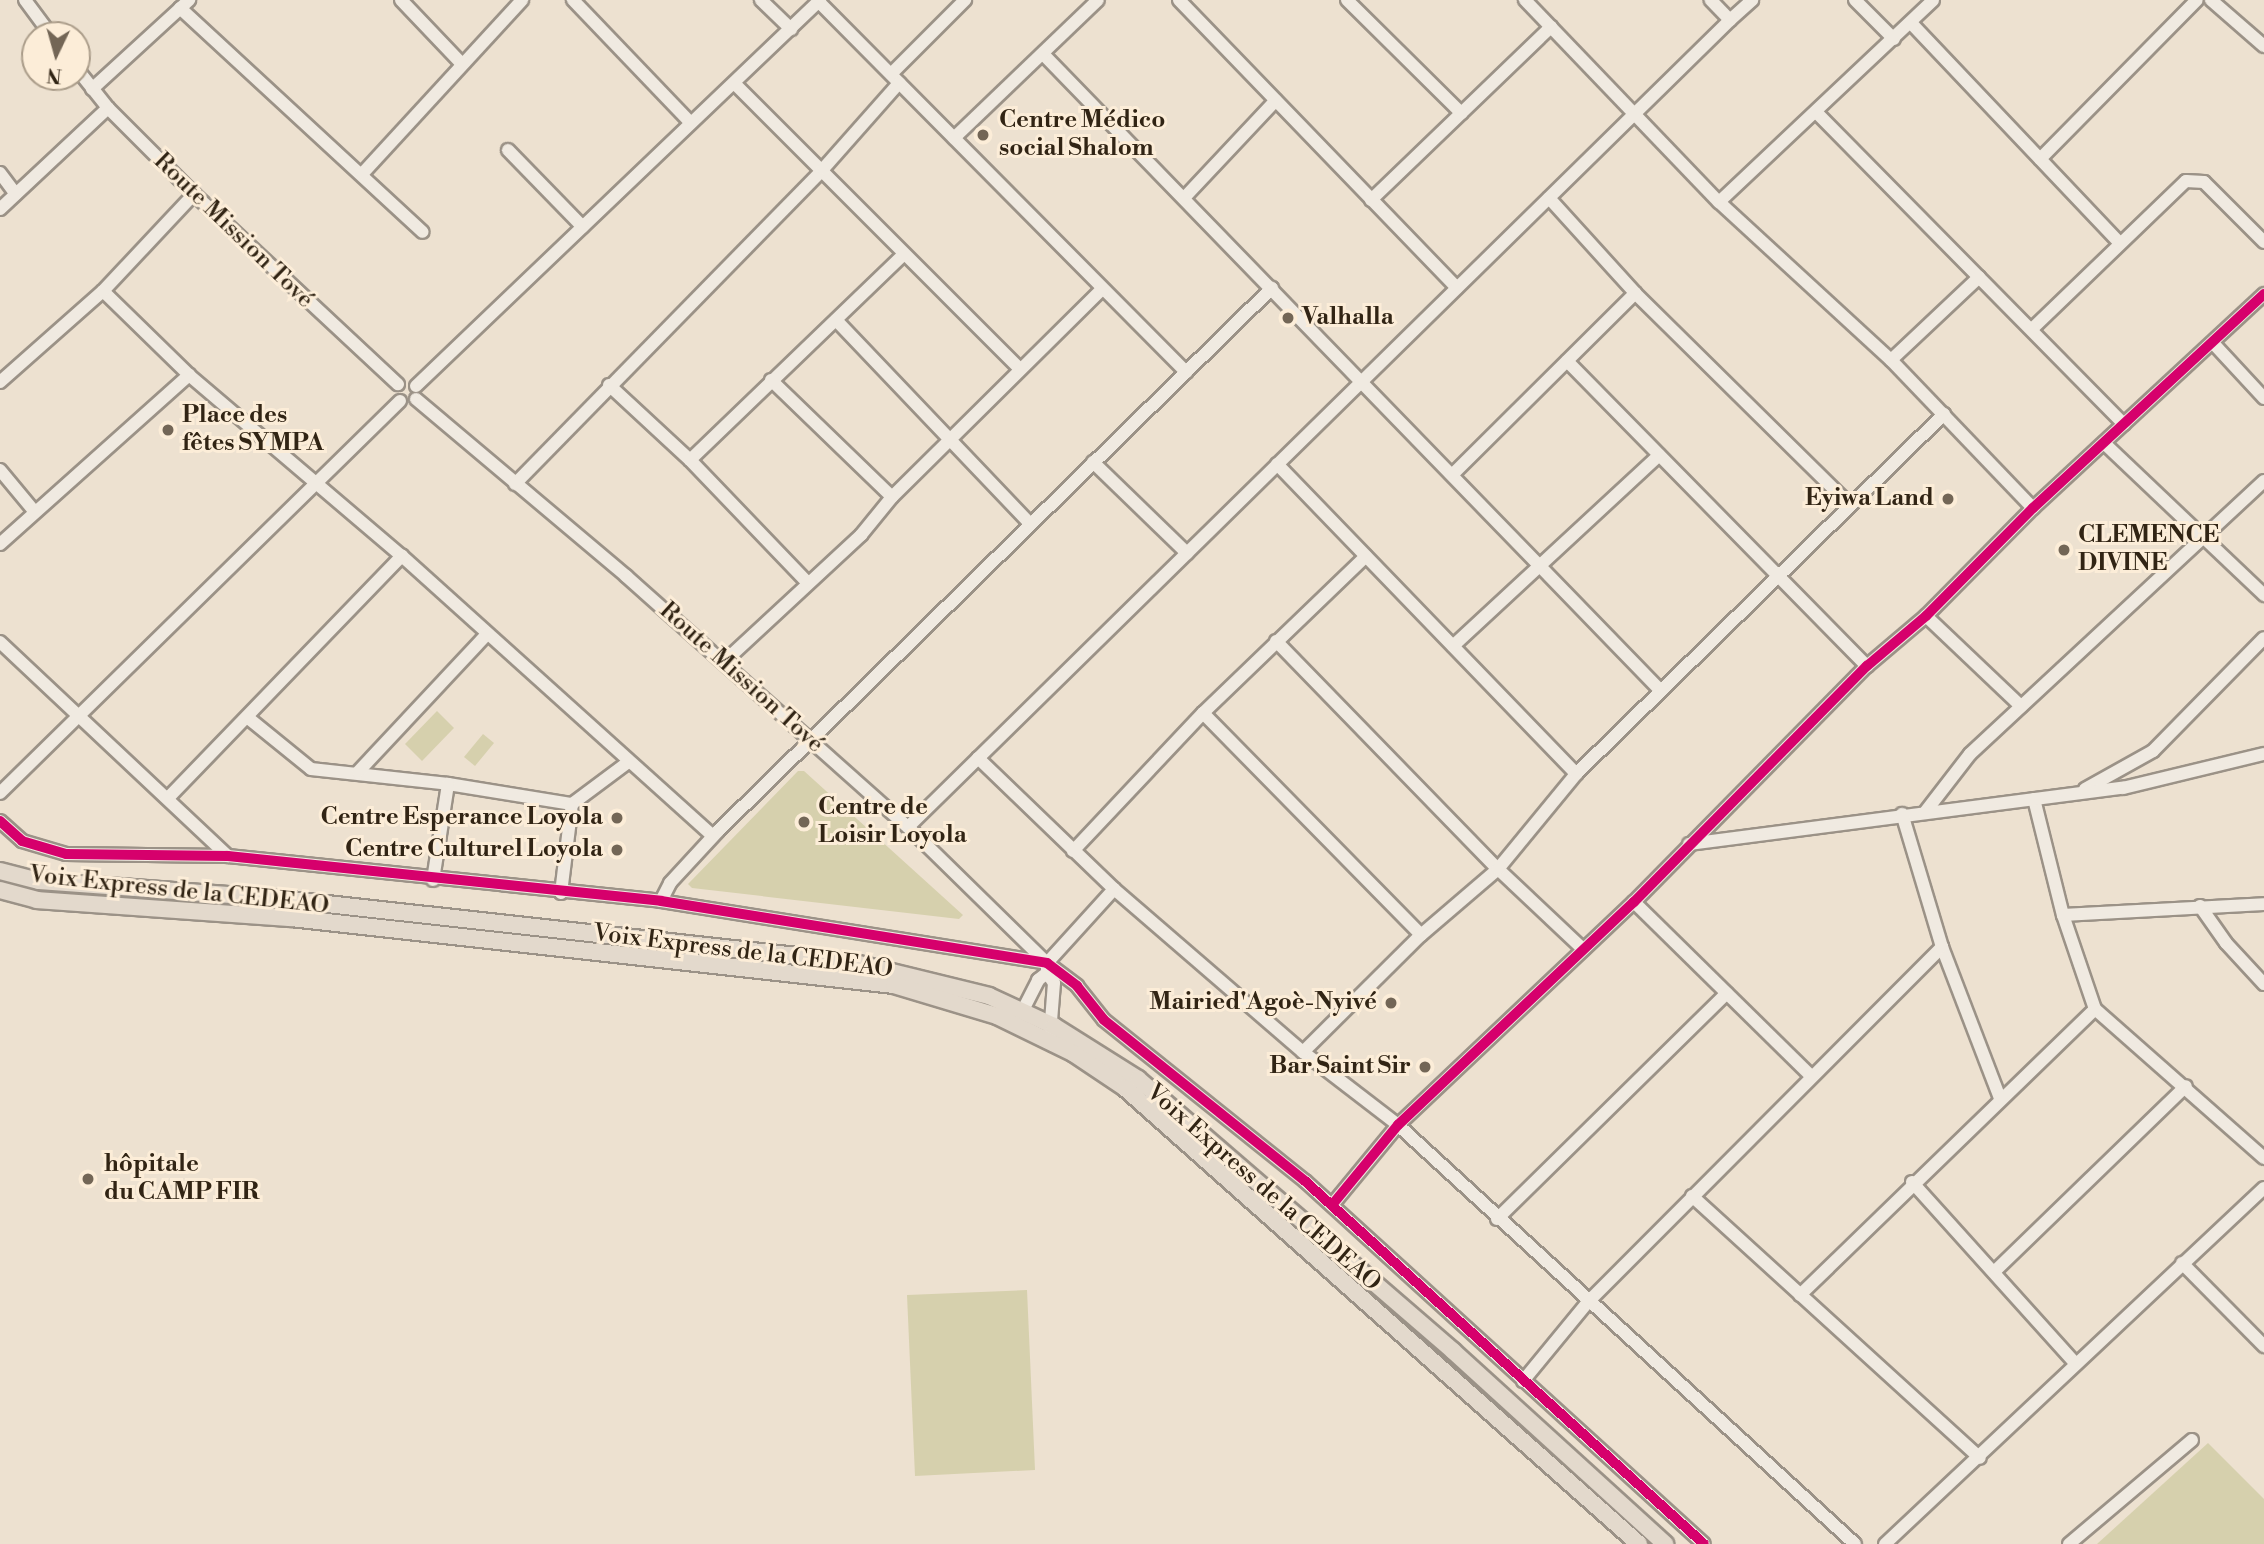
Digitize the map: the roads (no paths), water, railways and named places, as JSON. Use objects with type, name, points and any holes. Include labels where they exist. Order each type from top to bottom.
[{"type":"main road","name":"Voix Express de la CEDEAO","points":[[0,872],[39,881],[282,900],[851,962],[934,980],[1023,1010],[1051,1033]]},
{"type":"main road","points":[[37,900],[39,881]]},
{"type":"main road","points":[[0,890],[37,900],[291,918],[894,985],[1051,1033],[1125,1088],[1386,1305],[1639,1544]]},
{"type":"main road","name":"Voix Express de la CEDEAO","points":[[1386,1305],[1665,1544]]},
{"type":"street","points":[[25,0],[41,21]]},
{"type":"street","points":[[401,0],[461,63]]},
{"type":"street","points":[[363,173],[461,63],[522,0]]},
{"type":"street","points":[[573,0],[691,123]]},
{"type":"street","points":[[761,0],[791,30]]},
{"type":"street","points":[[515,484],[823,169],[895,79],[965,0]]},
{"type":"street","points":[[954,138],[1044,55],[1098,0]]},
{"type":"street","points":[[1179,0],[1457,288]]},
{"type":"street","points":[[1347,0],[1461,113]]},
{"type":"street","points":[[1525,0],[1719,202],[1891,360],[2033,508]]},
{"type":"street","points":[[1711,0],[1730,20]]},
{"type":"street","points":[[908,827],[1752,0]]},
{"type":"street","points":[[1855,0],[1894,39]]},
{"type":"street","points":[[1719,202],[1817,113],[1933,0]]},
{"type":"street","points":[[2040,159],[2197,0]]},
{"type":"street","points":[[2211,0],[2264,46]]},
{"type":"street","points":[[0,793],[78,713],[317,487],[400,401],[416,392],[583,227],[819,1],[1186,372]]},
{"type":"street","points":[[92,89],[185,4],[423,232]]},
{"type":"street","points":[[1911,23],[2120,243]]},
{"type":"street","points":[[1371,200],[1551,27]]},
{"type":"street","points":[[1044,55],[1540,562],[1660,690]]},
{"type":"street","points":[[735,84],[823,169],[903,255],[1020,369]]},
{"type":"street","name":"Route Mission Tové","points":[[92,89],[194,194],[398,384]]},
{"type":"street","points":[[1184,198],[1276,100]]},
{"type":"street","points":[[0,209],[108,108]]},
{"type":"street","points":[[1817,113],[2033,328],[2124,424]]},
{"type":"street","points":[[508,150],[583,227]]},
{"type":"street","points":[[0,173],[16,194]]},
{"type":"street","points":[[2033,328],[2179,186],[2192,180],[2212,189],[2264,242]]},
{"type":"street","points":[[0,382],[103,291],[194,194]]},
{"type":"street","points":[[1549,198],[1634,293],[1850,505]]},
{"type":"street","points":[[690,460],[903,255]]},
{"type":"street","points":[[1891,360],[1979,277]]},
{"type":"street","points":[[661,901],[670,883],[713,836],[1272,288]]},
{"type":"street","points":[[724,662],[807,582],[861,535],[892,496],[1102,289]]},
{"type":"street","points":[[103,291],[189,375],[317,487],[402,556],[627,763],[713,836]]},
{"type":"street","points":[[1452,474],[1634,293]]},
{"type":"street","points":[[1332,1205],[1398,1125],[1634,902],[1867,666],[1926,616],[2033,508],[2264,294]]},
{"type":"street","points":[[836,320],[1030,524]]},
{"type":"street","points":[[2213,343],[2264,398]]},
{"type":"street","points":[[1567,361],[1867,666]]},
{"type":"street","points":[[0,544],[189,375]]},
{"type":"street","points":[[771,380],[892,496]]},
{"type":"street","points":[[400,401],[395,394],[398,384],[409,381],[416,392]]},
{"type":"street","points":[[609,385],[690,460],[807,582]]},
{"type":"street","name":"Route Mission Tové","points":[[416,392],[515,484],[724,662],[908,827],[1047,968],[1077,986],[1104,1020],[1332,1205],[1704,1544]]},
{"type":"street","points":[[1303,1052],[1421,935],[1498,869],[1576,774],[1944,414]]},
{"type":"street","points":[[2104,443],[2264,596]]},
{"type":"street","points":[[1453,646],[1540,562],[1658,455]]},
{"type":"street","points":[[1093,462],[1187,553]]},
{"type":"street","points":[[1277,464],[1576,774]]},
{"type":"street","points":[[0,470],[34,511]]},
{"type":"street","points":[[1926,811],[1970,754],[2264,481]]},
{"type":"street","points":[[168,798],[402,556]]},
{"type":"street","points":[[1073,851],[1203,713],[1366,556]]},
{"type":"street","points":[[1926,616],[2021,706]]},
{"type":"street","points":[[358,772],[487,634]]},
{"type":"street","points":[[2078,792],[2142,759],[2264,638]]},
{"type":"street","points":[[1276,641],[1498,869],[1583,949]]},
{"type":"street","points":[[0,642],[54,697],[78,713],[228,856]]},
{"type":"street","points":[[1203,713],[1421,935]]},
{"type":"street","points":[[247,717],[311,769],[358,772],[572,804],[627,763]]},
{"type":"street","points":[[1689,844],[2147,783],[2264,754]]},
{"type":"street","points":[[978,758],[1114,889],[1303,1052],[1398,1125],[1587,1303],[1854,1544]]},
{"type":"street","points":[[2142,759],[2141,773],[2147,783]]},
{"type":"street","points":[[433,880],[447,784]]},
{"type":"street","points":[[2034,799],[2063,915],[2095,1009],[2186,1086],[2264,1158]]},
{"type":"street","points":[[561,893],[572,804]]},
{"type":"street","points":[[1902,814],[1942,947],[2000,1098]]},
{"type":"street","points":[[0,821],[22,841],[66,854],[228,856],[433,880],[661,901],[1047,968]]},
{"type":"street","points":[[1023,1010],[1047,968],[1114,889]]},
{"type":"street","points":[[1634,902],[1811,1076]]},
{"type":"street","points":[[2063,915],[2264,904]]},
{"type":"street","points":[[2200,906],[2226,943],[2264,984]]},
{"type":"street","points":[[1523,1381],[1587,1303],[1942,947]]},
{"type":"street","points":[[1047,968],[1054,983],[1051,1033]]},
{"type":"street","points":[[1497,1219],[1727,993]]},
{"type":"street","points":[[1800,1295],[1912,1182],[2095,1009]]},
{"type":"street","points":[[1994,1272],[2186,1086]]},
{"type":"street","points":[[1912,1182],[2076,1364]]},
{"type":"street","points":[[1885,1544],[1980,1458],[2182,1262],[2264,1188]]},
{"type":"street","points":[[1692,1196],[1980,1458]]},
{"type":"street","points":[[2182,1262],[2264,1346]]},
{"type":"street","points":[[2069,1544],[2192,1440]]},
{"type":"place","name":"Centre Médico social Shalom","points":[[983,135]]},
{"type":"place","name":"Valhalla","points":[[1288,318]]},
{"type":"place","name":"Place des fêtes SYMPA","points":[[168,430]]},
{"type":"place","name":"Eyiwa Land","points":[[1948,499]]},
{"type":"place","name":"CLEMENCE DIVINE","points":[[2064,550]]},
{"type":"place","name":"Centre Esperance Loyola","points":[[617,818]]},
{"type":"place","name":"Centre de Loisir Loyola","points":[[804,822]]},
{"type":"place","name":"Centre Culturel Loyola","points":[[617,850]]},
{"type":"place","name":"Mairied'Agoè-Nyivé","points":[[1391,1003]]},
{"type":"place","name":"Bar Saint Sir","points":[[1425,1067]]},
{"type":"place","name":"hôpitale du CAMP FIR","points":[[88,1179]]}]
